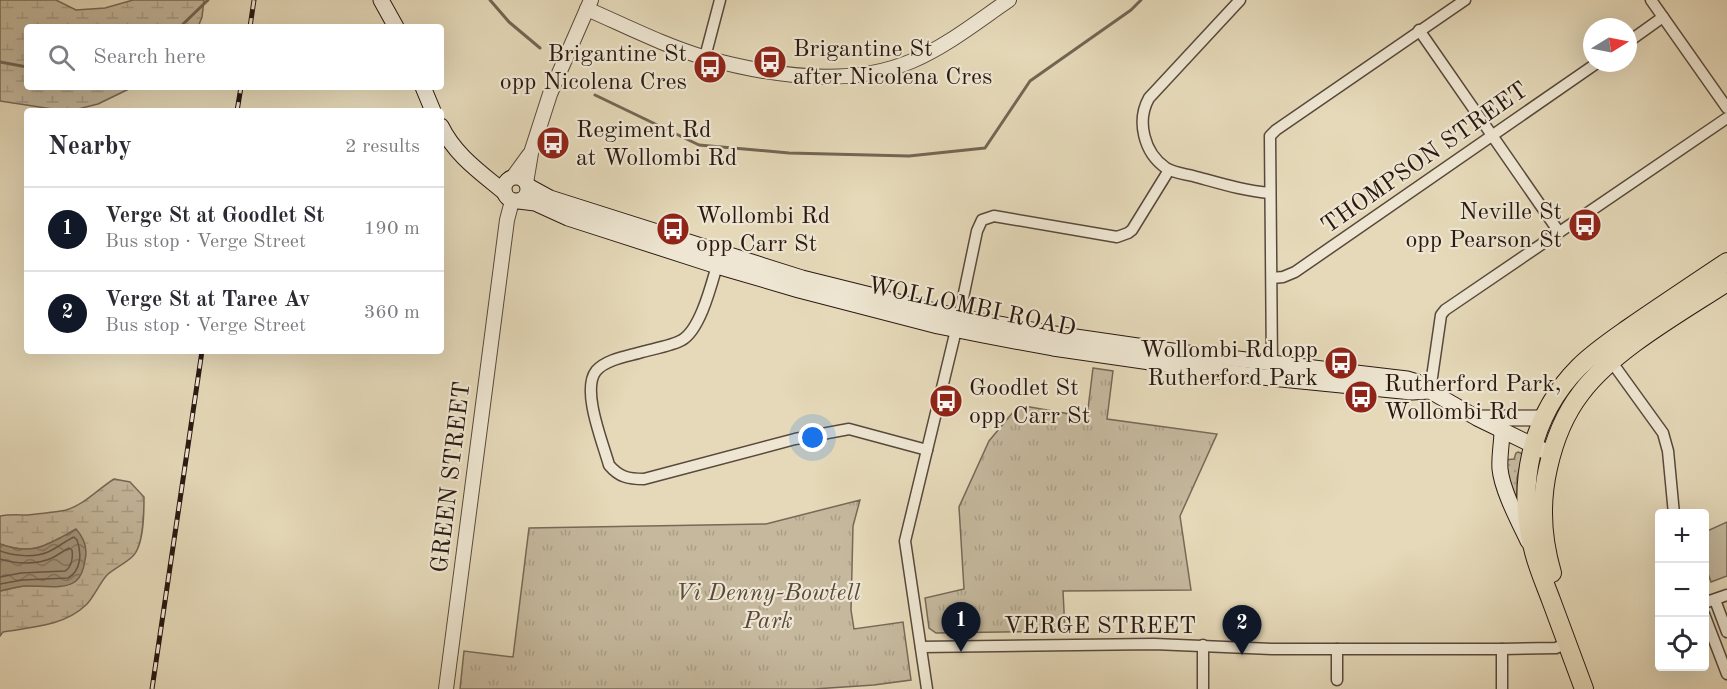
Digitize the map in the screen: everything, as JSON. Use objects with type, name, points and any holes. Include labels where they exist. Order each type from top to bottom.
[{"type":"highway","points":[[1584,689],[1534,552],[1527,500],[1528,465],[1533,445],[1543,418],[1568,379],[1591,356],[1727,262]]},
{"type":"highway","points":[[1595,689],[1547,557],[1543,506],[1546,477],[1555,439],[1581,393],[1611,361],[1727,282]]},
{"type":"main road","points":[[381,0],[394,24]]},
{"type":"main road","points":[[424,90],[432,108]]},
{"type":"main road","name":"WOLLOMBI ROAD","points":[[444,133],[466,162],[483,175],[800,290],[957,323],[1053,348],[1272,370],[1412,392],[1430,391],[1477,418],[1551,454]]},
{"type":"main road","points":[[1477,418],[1543,418]]},
{"type":"main road","points":[[1502,430],[1500,470],[1502,480],[1516,517],[1534,552]]},
{"type":"street","points":[[705,57],[720,0]]},
{"type":"street","points":[[516,188],[531,153],[550,94],[589,5],[678,48],[705,57],[751,68],[803,76],[840,78],[878,72],[912,61],[938,48],[1009,0]]},
{"type":"street","points":[[1240,0],[1145,104],[1143,120],[1145,138],[1154,156],[1169,170],[1253,192],[1270,193]]},
{"type":"street","points":[[1272,370],[1269,140],[1272,133],[1465,0]]},
{"type":"street","points":[[1652,0],[1727,108]]},
{"type":"street","points":[[1637,36],[1663,18]]},
{"type":"street","points":[[1419,30],[1559,232]]},
{"type":"street","name":"THOMPSON STREET","points":[[1272,278],[1295,272],[1584,72]]},
{"type":"street","points":[[1430,391],[1441,315],[1445,310],[1727,118]]},
{"type":"street","points":[[927,689],[905,541],[979,225],[982,220],[994,216],[1117,237],[1124,235],[1132,230],[1169,170]]},
{"type":"street","name":"GREEN STREET","points":[[446,689],[506,231],[516,188]]},
{"type":"street","points":[[719,259],[697,324],[683,340],[604,365],[596,372],[591,382],[590,395],[609,465],[615,472],[624,478],[644,479],[795,439],[849,429],[927,450]]},
{"type":"street","points":[[1611,361],[1664,433],[1674,509]]},
{"type":"street","points":[[1727,595],[1710,601],[1727,632]]},
{"type":"street","points":[[1705,617],[1727,674]]},
{"type":"street","name":"VERGE STREET","points":[[921,647],[1154,644],[1272,649],[1502,649],[1556,648],[1567,644]]},
{"type":"street","points":[[1203,645],[1203,689]]},
{"type":"street","points":[[1337,649],[1337,680]]},
{"type":"street","points":[[1502,649],[1502,689]]},
{"type":"green space","points":[[0,0],[56,0],[76,10],[105,8],[133,0],[204,0],[199,24],[24,24],[24,90],[127,90],[98,104],[82,108],[46,108],[0,101]]},
{"type":"green space","points":[[1093,368],[1113,371],[1107,419],[1217,434],[1180,516],[1191,590],[1063,591],[1065,631],[936,633],[929,628],[925,598],[964,589],[959,507],[989,441],[1019,405],[1087,417]]},
{"type":"green space","points":[[1518,452],[1523,454],[1517,478],[1517,507],[1504,460],[1514,459]]},
{"type":"green space","points":[[114,479],[130,482],[144,497],[141,536],[137,551],[107,575],[89,602],[77,612],[58,621],[3,632],[0,636],[0,591],[22,586],[70,584],[60,538],[38,548],[8,547],[0,544],[0,516],[28,515],[73,508]]},
{"type":"green space","name":"Vi Denny-Bowtell Park","points":[[860,500],[853,526],[851,610],[854,629],[903,622],[911,680],[814,689],[460,689],[464,651],[513,657],[529,528],[766,524]]},
{"type":"green space","points":[[1727,522],[1727,576],[1711,582],[1709,576],[1709,530]]},
{"type":"water","points":[[76,529],[83,540],[86,551],[85,563],[76,581],[64,586],[24,586],[0,591],[0,544],[31,549],[48,544]]},
{"type":"waterway","points":[[183,24],[208,0]]},
{"type":"waterway","points":[[490,0],[509,22],[540,48]]},
{"type":"waterway","points":[[595,95],[699,145],[789,153],[909,156],[985,148],[1030,81],[1131,10],[1141,0]]},
{"type":"waterway","points":[[0,62],[24,66]]},
{"type":"railway","points":[[250,24],[254,0]]},
{"type":"railway","points":[[238,108],[240,90]]},
{"type":"railway","points":[[152,689],[202,354]]},
{"type":"place","name":"Brigantine St after Nicolena Cres","points":[[770,62]]},
{"type":"place","name":"Brigantine St opp Nicolena Cres","points":[[710,67]]},
{"type":"place","name":"Regiment Rd at Wollombi Rd","points":[[553,143]]},
{"type":"place","name":"Neville St opp Pearson St","points":[[1585,225]]},
{"type":"place","name":"Wollombi Rd opp Carr St","points":[[673,229]]},
{"type":"place","name":"Wollombi Rd opp Rutherford Park","points":[[1341,363]]},
{"type":"place","name":"Rutherford Park, Wollombi Rd","points":[[1361,397]]},
{"type":"place","name":"Goodlet St opp Carr St","points":[[946,401]]},
{"type":"place","name":"Verge St at Goodlet St","points":[[961,652]]},
{"type":"place","name":"Verge St at Taree Av","points":[[1242,655]]}]
